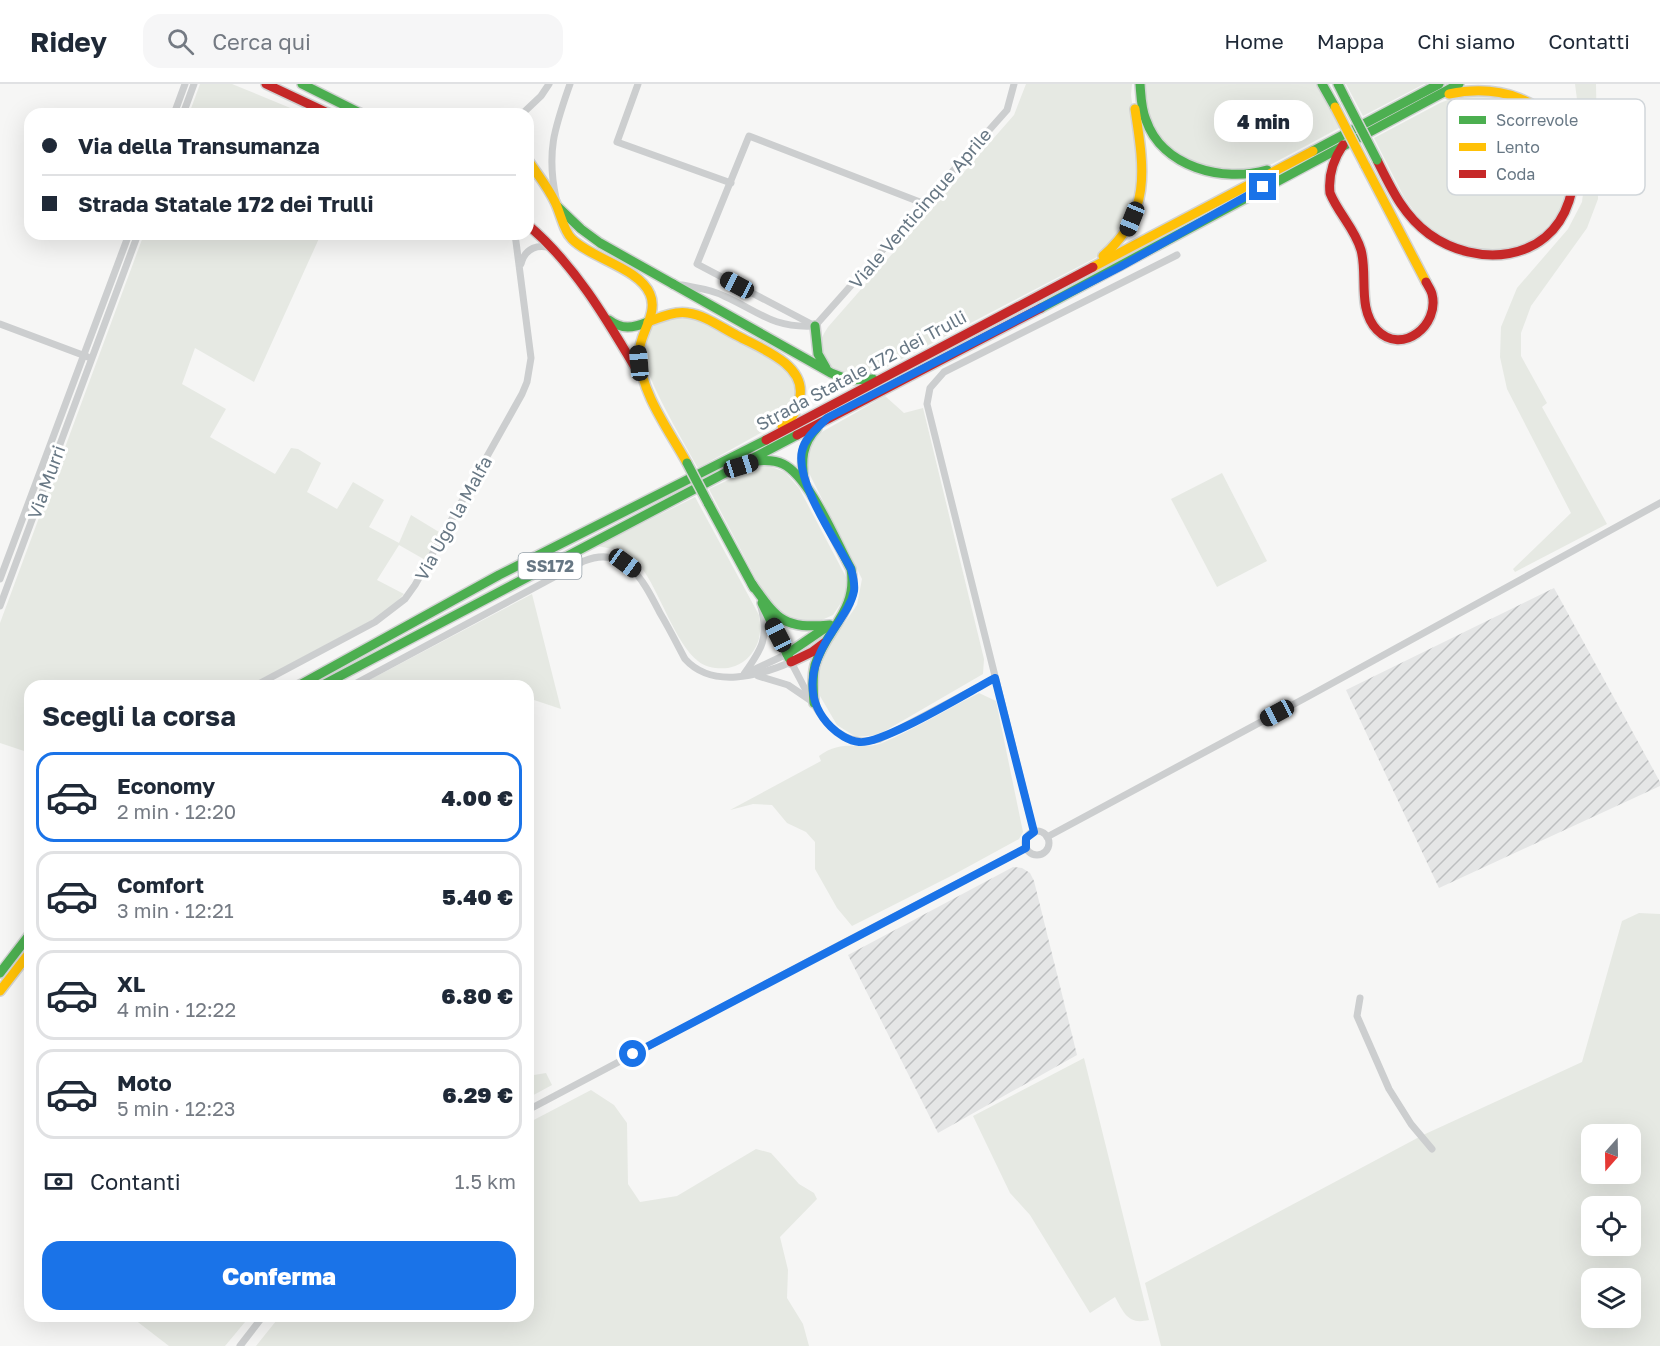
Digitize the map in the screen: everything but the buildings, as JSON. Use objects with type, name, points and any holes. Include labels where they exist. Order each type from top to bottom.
[{"type":"main road","points":[[266,84],[318,108]]},
{"type":"main road","points":[[302,84],[350,108]]},
{"type":"main road","points":[[1090,267],[1127,232],[1137,207],[1142,181],[1142,152],[1133,96],[1134,84]]},
{"type":"main road","points":[[1140,84],[1141,106],[1150,131],[1166,152],[1187,166],[1212,173],[1238,174],[1262,172],[1291,162]]},
{"type":"main road","points":[[1322,84],[1432,294],[1433,307],[1428,324],[1417,335],[1402,341],[1388,338],[1376,330],[1368,318],[1361,250],[1355,235],[1332,199],[1329,185],[1330,173],[1343,144]]},
{"type":"main road","points":[[1338,84],[1399,203],[1410,217],[1430,233],[1458,250],[1485,256],[1513,254],[1537,242],[1557,225],[1568,206],[1571,195]]},
{"type":"main road","name":"Strada Statale 172 dei Trulli","points":[[309,680],[499,575],[766,440],[1439,84]]},
{"type":"main road","name":"Strada Statale 172 dei Trulli","points":[[332,680],[741,466],[827,418],[1120,267],[1223,208],[1459,84]]},
{"type":"main road","points":[[1420,105],[1451,93],[1481,90],[1522,99]]},
{"type":"main road","points":[[334,108],[338,102]]},
{"type":"main road","points":[[534,170],[557,206],[600,243],[831,373],[859,381],[886,375]]},
{"type":"main road","points":[[557,206],[565,231],[573,240],[584,249],[639,281],[650,293],[652,302],[648,322],[638,351],[646,386]]},
{"type":"main road","points":[[534,231],[554,249],[608,320],[620,327],[632,328],[669,313],[688,311],[780,359],[788,366],[800,383],[799,406],[791,419],[766,440]]},
{"type":"main road","points":[[601,312],[646,386],[789,658]]},
{"type":"main road","points":[[815,326],[817,355],[820,363],[831,373]]},
{"type":"main road","points":[[804,482],[802,451],[810,435],[827,418]]},
{"type":"main road","points":[[741,466],[773,459],[788,466],[804,482],[851,569],[852,600],[826,641],[815,666],[814,703]]},
{"type":"main road","points":[[752,585],[782,621],[798,627],[830,625]]},
{"type":"main road","points":[[789,658],[842,617]]},
{"type":"main road","points":[[789,658],[812,652],[826,641]]},
{"type":"main road","points":[[0,973],[24,942]]},
{"type":"main road","points":[[0,991],[24,960]]},
{"type":"street","points":[[176,108],[185,84]]},
{"type":"street","points":[[185,108],[194,84]]},
{"type":"street","points":[[528,108],[549,84]]},
{"type":"street","points":[[557,206],[550,157],[553,137],[570,84]]},
{"type":"street","points":[[638,84],[617,142],[731,183]]},
{"type":"street","name":"Viale Venticinque Aprile","points":[[815,326],[1007,110],[1014,84]]},
{"type":"street","points":[[815,326],[697,264],[749,136],[925,204]]},
{"type":"street","name":"Via Murri","points":[[0,579],[127,240]]},
{"type":"street","name":"Via Murri","points":[[0,606],[136,240]]},
{"type":"street","name":"Via Ugo la Malfa","points":[[266,680],[375,622],[405,599],[415,585],[527,382],[530,369],[530,345],[516,240]]},
{"type":"street","points":[[521,270],[522,259],[530,249],[543,246],[554,249]]},
{"type":"street","points":[[1034,832],[927,404],[930,388],[944,372],[1177,255]]},
{"type":"street","points":[[673,284],[711,290],[767,319],[787,325],[815,326]]},
{"type":"street","points":[[0,324],[92,358]]},
{"type":"street","points":[[1047,837],[1660,503]]},
{"type":"street","points":[[362,680],[584,561],[601,556],[612,557],[635,571],[644,582],[685,659],[691,665],[711,676],[743,675],[768,672],[789,658],[819,712],[837,733],[859,742],[870,742],[890,735],[995,678]]},
{"type":"street","points":[[743,675],[760,651],[765,636],[765,620],[758,596]]},
{"type":"street","points":[[743,675],[777,680],[799,691],[814,703]]},
{"type":"street","points":[[1034,832],[1041,832],[1047,837],[1048,847],[1042,854],[1033,855],[1026,848],[1026,838],[1034,832]]},
{"type":"street","points":[[534,1107],[1026,848]]},
{"type":"street","points":[[1360,998],[1358,1016],[1389,1089],[1411,1124],[1432,1149]]},
{"type":"street","points":[[240,1346],[258,1322]]},
{"type":"shaded area","points":[[200,84],[232,84],[290,108],[191,108]]},
{"type":"shaded area","points":[[1026,84],[1132,84],[1139,187],[1130,221],[1120,236],[1099,256],[871,375],[854,376],[838,371],[825,361],[821,353],[820,345],[828,327],[1014,115]]},
{"type":"shaded area","points":[[1144,84],[1316,84],[1341,127],[1270,165],[1247,170],[1197,165],[1160,140],[1148,118]]},
{"type":"shaded area","points":[[1346,84],[1424,84],[1363,116]]},
{"type":"shaded area","points":[[1575,84],[1596,84],[1596,99],[1577,99]]},
{"type":"shaded area","points":[[1481,94],[1502,99],[1450,99]]},
{"type":"shaded area","points":[[1447,100],[1447,195],[1566,195],[1559,215],[1531,243],[1488,254],[1442,238],[1419,218],[1404,197],[1374,138]]},
{"type":"shaded area","points":[[1583,195],[1598,195],[1587,228],[1531,306],[1521,333],[1521,356],[1547,403],[1542,407],[1607,524],[1515,572],[1513,569],[1571,513],[1507,389],[1500,357],[1501,327],[1517,288],[1568,229],[1582,202]]},
{"type":"shaded area","points":[[142,240],[318,240],[254,382],[195,348],[182,384],[226,409],[210,437],[275,474],[291,448],[298,449],[321,463],[307,492],[337,509],[353,482],[384,500],[369,527],[399,543],[411,515],[439,532],[438,541],[427,561],[399,545],[377,580],[404,594],[387,612],[260,680],[24,680],[24,751],[0,743],[0,623]]},
{"type":"shaded area","points":[[674,315],[692,317],[780,363],[794,379],[796,403],[780,422],[698,468],[665,409],[644,360],[644,343],[649,332],[657,324]]},
{"type":"shaded area","points":[[885,396],[904,413],[923,408],[984,659],[983,674],[878,735],[856,737],[837,725],[820,696],[818,672],[830,644],[857,605],[862,579],[806,467],[808,448],[820,433]]},
{"type":"shaded area","points":[[766,465],[785,472],[799,488],[846,577],[845,597],[833,615],[815,623],[796,624],[768,602],[709,489],[756,467]]},
{"type":"shaded area","points":[[1222,473],[1267,561],[1217,587],[1171,499]]},
{"type":"shaded area","points":[[695,497],[759,615],[760,633],[754,650],[743,662],[728,668],[705,665],[690,653],[682,643],[648,577],[636,561],[622,551],[597,546]]},
{"type":"shaded area","points":[[1554,588],[1660,782],[1660,786],[1439,888],[1346,690]]},
{"type":"shaded area","points":[[532,594],[561,709],[534,700],[534,680],[369,680]]},
{"type":"shaded area","points":[[979,693],[996,701],[1023,832],[1019,839],[852,926],[837,908],[815,869],[815,842],[806,832],[787,823],[772,805],[753,804],[730,810],[821,761],[819,756],[828,751],[844,746],[867,746],[882,743]]},
{"type":"shaded area","points":[[1013,867],[1022,868],[1030,873],[1034,881],[1077,1055],[938,1133],[848,955]]},
{"type":"shaded area","points":[[1639,913],[1660,914],[1660,1346],[1161,1346],[1145,1283],[1423,1135],[1582,1062],[1622,921]]},
{"type":"shaded area","points":[[1084,1058],[1149,1320],[1131,1319],[1124,1313],[1115,1297],[1090,1313],[1030,1215],[1010,1193],[973,1116]]},
{"type":"shaded area","points":[[546,1073],[552,1085],[534,1095],[534,1075]]},
{"type":"shaded area","points":[[591,1090],[614,1105],[627,1123],[628,1184],[640,1202],[677,1196],[756,1149],[771,1153],[799,1184],[814,1193],[817,1199],[780,1237],[788,1270],[787,1298],[803,1324],[809,1346],[256,1346],[275,1322],[534,1322],[534,1120]]},
{"type":"shaded area","points":[[138,1322],[245,1322],[225,1346],[169,1346]]},
{"type":"traffic: fast","points":[[302,84],[350,108]]},
{"type":"traffic: fast","points":[[1140,84],[1143,111],[1154,136],[1165,149],[1180,160],[1196,168],[1214,172],[1250,174],[1267,170]]},
{"type":"traffic: fast","points":[[1322,84],[1335,107]]},
{"type":"traffic: fast","points":[[1338,84],[1346,100]]},
{"type":"traffic: fast","points":[[1313,151],[1439,84]]},
{"type":"traffic: fast","points":[[1041,308],[1459,84]]},
{"type":"traffic: fast","points":[[1346,100],[1377,160]]},
{"type":"traffic: fast","points":[[558,207],[600,243],[673,284]]},
{"type":"traffic: fast","points":[[673,284],[831,373],[849,380],[873,379]]},
{"type":"traffic: fast","points":[[609,320],[628,327],[648,322]]},
{"type":"traffic: fast","points":[[815,326],[818,354],[826,368]]},
{"type":"traffic: fast","points":[[804,481],[804,453],[808,440],[817,428]]},
{"type":"traffic: fast","points":[[332,680],[797,435]]},
{"type":"traffic: fast","points":[[309,680],[499,575],[766,440]]},
{"type":"traffic: fast","points":[[756,461],[783,464],[803,482],[822,511],[851,569],[852,584],[846,608],[820,652],[815,665],[814,703]]},
{"type":"traffic: fast","points":[[687,463],[708,503]]},
{"type":"traffic: fast","points":[[708,503],[754,588]]},
{"type":"traffic: fast","points":[[752,584],[776,614],[783,619],[802,625],[830,625]]},
{"type":"traffic: fast","points":[[762,603],[789,658]]},
{"type":"traffic: fast","points":[[787,654],[828,626]]},
{"type":"traffic: fast","points":[[0,973],[24,942]]},
{"type":"traffic: slow","points":[[1449,94],[1485,91],[1503,93],[1522,99]]},
{"type":"traffic: slow","points":[[1335,107],[1365,165]]},
{"type":"traffic: slow","points":[[1103,256],[1119,240],[1130,223],[1141,188],[1141,151],[1135,109]]},
{"type":"traffic: slow","points":[[1093,267],[1313,151]]},
{"type":"traffic: slow","points":[[1365,165],[1426,282]]},
{"type":"traffic: slow","points":[[534,169],[552,196],[566,231],[572,239],[636,277],[650,294],[652,309],[640,347],[641,369],[650,398],[687,463]]},
{"type":"traffic: slow","points":[[648,322],[673,314],[694,314],[779,358],[796,375],[800,385],[797,409],[782,426]]},
{"type":"traffic: slow","points":[[0,991],[24,960]]},
{"type":"traffic: jam","points":[[266,84],[317,108]]},
{"type":"traffic: jam","points":[[1343,145],[1332,168],[1330,193],[1355,235],[1361,250],[1365,302],[1371,322],[1377,330],[1397,340],[1407,338],[1425,326],[1433,306],[1432,294],[1426,282]]},
{"type":"traffic: jam","points":[[1377,160],[1405,210],[1420,227],[1448,245],[1468,252],[1489,255],[1509,254],[1528,248],[1545,237],[1559,222],[1571,195]]},
{"type":"traffic: jam","points":[[534,231],[561,258],[590,295],[639,374]]},
{"type":"traffic: jam","points":[[766,440],[1093,267]]},
{"type":"traffic: jam","points":[[797,435],[1041,308]]},
{"type":"traffic: jam","points":[[791,662],[812,652],[824,643]]},
{"type":"route","points":[[633,1054],[1026,848],[1026,838],[1034,832],[995,678],[890,735],[870,742],[859,742],[837,733],[819,712],[814,703],[815,666],[826,641],[852,600],[854,585],[851,569],[804,482],[802,451],[810,435],[827,418],[1120,267],[1263,187]]}]
